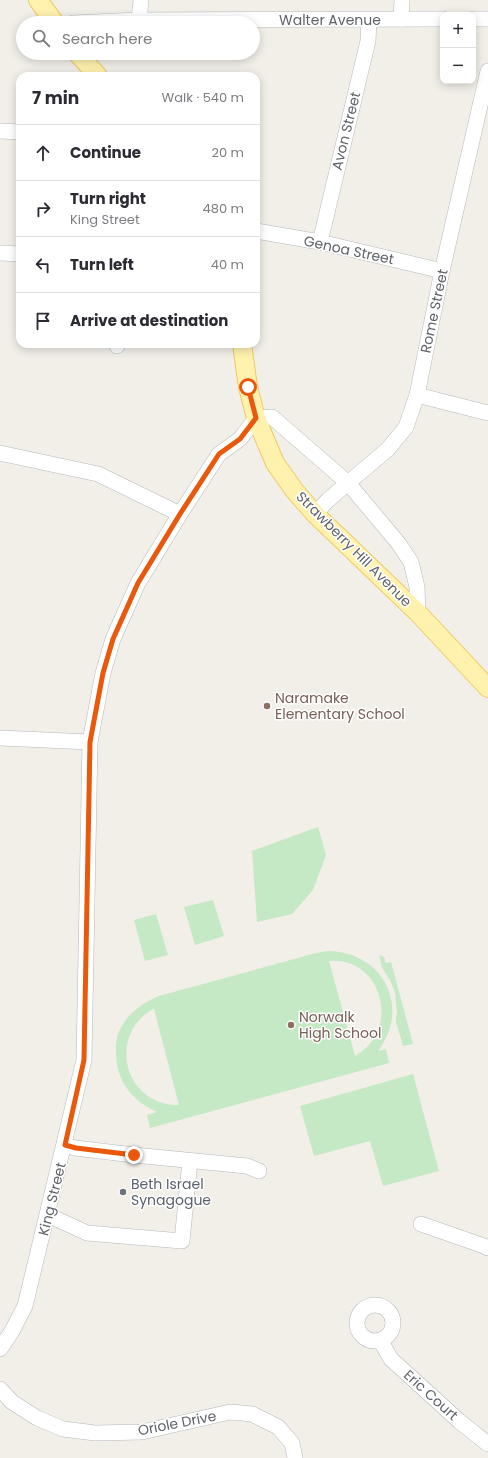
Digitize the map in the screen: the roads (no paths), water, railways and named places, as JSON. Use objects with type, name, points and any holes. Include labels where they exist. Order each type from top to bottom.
[{"type":"main road","points":[[38,0],[50,16]]},
{"type":"main road","points":[[83,60],[94,72]]},
{"type":"main road","name":"Strawberry Hill Avenue","points":[[243,348],[248,387],[256,418],[275,463],[294,490],[315,514],[418,613],[488,688]]},
{"type":"street","points":[[139,16],[141,0]]},
{"type":"street","points":[[401,19],[402,0]]},
{"type":"street","points":[[476,19],[488,18]]},
{"type":"street","name":"Walter Avenue","points":[[260,20],[440,19]]},
{"type":"street","name":"Avon Street","points":[[320,242],[368,41],[369,20]]},
{"type":"street","name":"Rome Street","points":[[315,514],[348,483],[388,449],[406,427],[417,395],[442,271],[488,70]]},
{"type":"street","points":[[0,130],[16,132]]},
{"type":"street","name":"Genoa Street","points":[[260,232],[320,242],[442,271]]},
{"type":"street","points":[[0,259],[0,253],[16,254]]},
{"type":"street","points":[[417,395],[488,413]]},
{"type":"street","points":[[256,418],[272,417],[348,483],[399,544],[411,562],[417,586],[418,613]]},
{"type":"street","name":"King Street","points":[[0,1349],[12,1331],[25,1306],[65,1145],[84,1060],[90,742],[103,673],[113,639],[138,583],[219,454],[240,439],[256,418]]},
{"type":"street","points":[[0,453],[98,474],[180,514]]},
{"type":"street","points":[[0,738],[90,742]]},
{"type":"street","points":[[65,1145],[99,1151],[246,1166],[259,1171]]},
{"type":"street","points":[[48,1215],[86,1233],[182,1241],[190,1161]]},
{"type":"street","points":[[421,1224],[488,1248]]},
{"type":"street","name":"Eric Court","points":[[380,1340],[391,1359],[459,1421],[488,1444]]},
{"type":"street","name":"Oriole Drive","points":[[0,1389],[12,1402],[37,1418],[63,1428],[95,1433],[142,1432],[230,1412],[252,1414],[278,1427],[292,1443],[295,1458]]},
{"type":"place","name":"Naramake Elementary School","points":[[267,706]]},
{"type":"place","name":"Norwalk High School","points":[[291,1025]]},
{"type":"place","name":"Beth Israel Synagogue","points":[[123,1192]]}]
